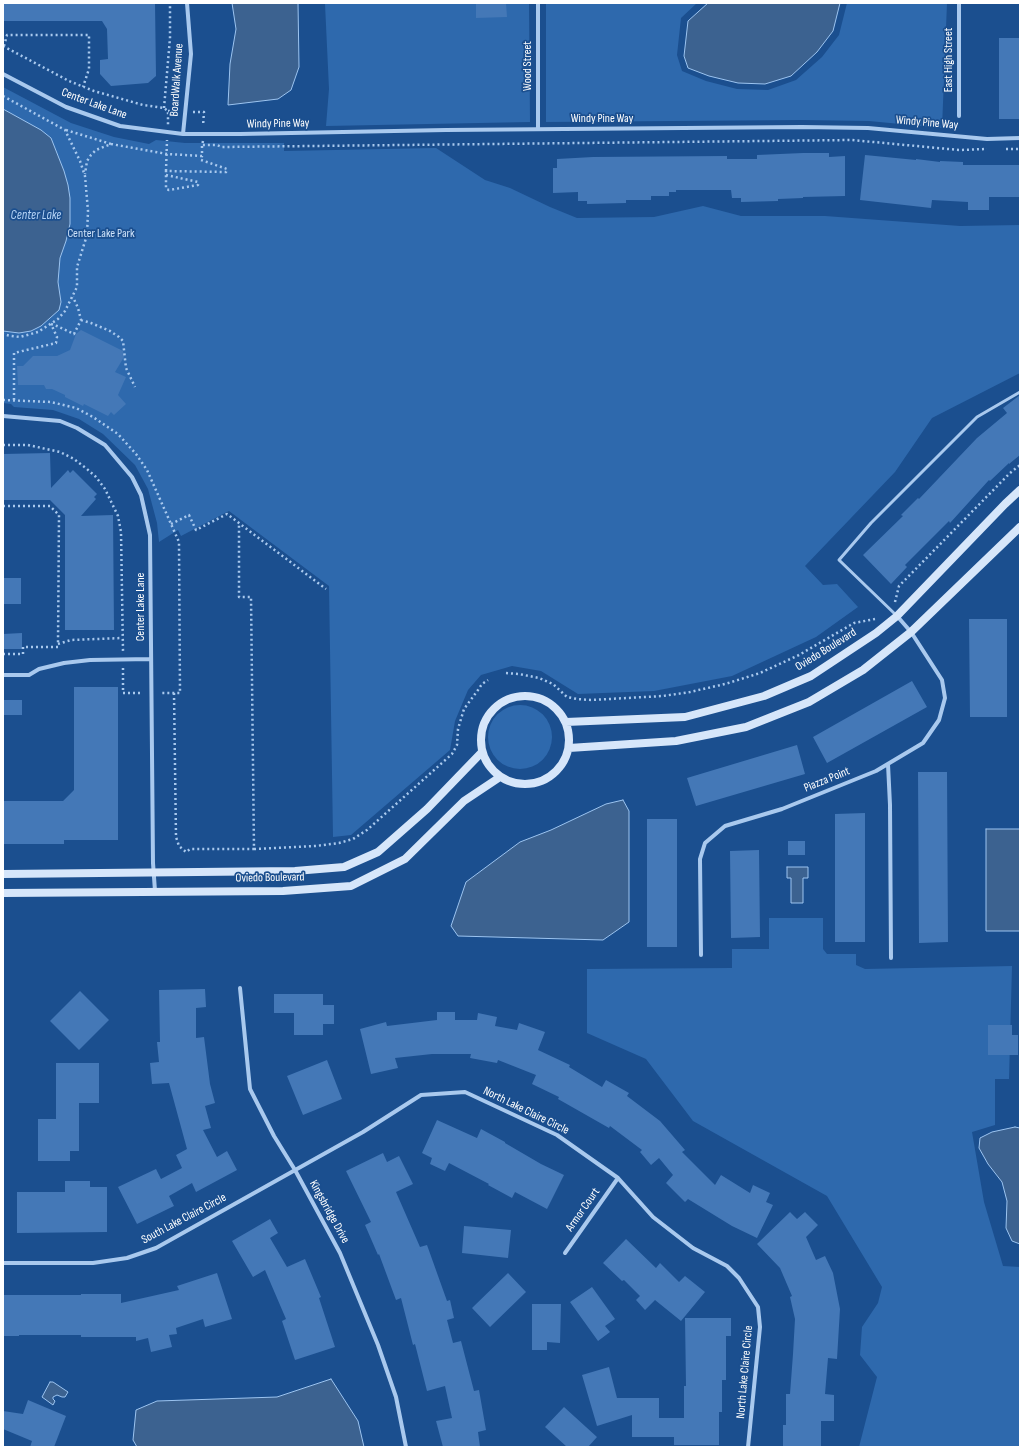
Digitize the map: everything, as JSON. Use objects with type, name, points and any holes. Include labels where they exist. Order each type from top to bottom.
[{"type":"street","name":"BoardWalk Avenue","points":[[183,134],[191,54],[187,3]]},
{"type":"street","name":"Wood Street","points":[[538,3],[538,129]]},
{"type":"street","name":"East High Street","points":[[959,3],[959,116]]},
{"type":"street","name":"Center Lake Lane","points":[[3,74],[66,107],[113,124],[183,134]]},
{"type":"street","name":"Windy Pine Way","points":[[183,134],[794,127],[868,128],[988,139],[1020,138]]},
{"type":"street","name":"Center Lake Lane","points":[[3,416],[60,421],[77,428],[105,445],[132,477],[141,495],[150,535],[153,863],[155,891]]},
{"type":"street","name":"Oviedo Boulevard","points":[[566,722],[684,717],[764,696],[811,676],[876,633],[897,616],[999,509],[1020,490]]},
{"type":"street","points":[[569,748],[676,740],[746,727],[809,702],[863,670],[911,632],[1020,527]]},
{"type":"street","name":"Piazza Point","points":[[701,955],[700,859],[705,843],[725,826],[782,808],[876,771],[923,743],[939,720],[945,698],[942,680],[911,632],[897,616]]},
{"type":"street","points":[[3,675],[29,675],[39,669],[64,663],[90,660],[151,659]]},
{"type":"street","points":[[524,695],[542,698],[558,709],[566,722],[570,743],[569,748],[564,761],[552,776],[536,784],[517,784],[500,777],[487,764],[480,746],[482,727],[491,711],[505,699],[524,695]]},
{"type":"street","name":"Oviedo Boulevard","points":[[3,874],[295,871],[344,867],[378,852],[427,809],[482,752]]},
{"type":"street","points":[[888,764],[890,805],[891,958]]},
{"type":"street","name":"Oviedo Boulevard","points":[[3,893],[283,891],[351,886],[405,859],[464,801],[500,777]]},
{"type":"street","name":"Kingsbridge Drive","points":[[240,988],[250,1089],[274,1136],[295,1170],[340,1253],[358,1294],[378,1344],[396,1397],[406,1447]]},
{"type":"street","name":"North Lake Claire Circle","points":[[295,1170],[363,1132],[421,1095],[465,1092],[557,1135],[618,1178],[653,1217],[693,1248],[727,1266],[739,1278],[758,1307],[760,1327],[748,1447]]},
{"type":"street","name":"South Lake Claire Circle","points":[[3,1263],[93,1263],[127,1258],[156,1248],[295,1170]]},
{"type":"street","name":"Armor Court","points":[[565,1253],[618,1178]]},
{"type":"lane","points":[[897,616],[839,560],[871,523],[977,417],[1020,392]]},
{"type":"path","points":[[164,108],[170,38],[170,3]]},
{"type":"path","points":[[83,87],[89,69],[89,35],[7,35],[3,46],[83,87],[120,99],[164,108],[168,111],[204,112],[201,160],[227,169],[226,172],[166,171]]},
{"type":"path","points":[[3,96],[66,130],[111,144],[167,154],[202,156]]},
{"type":"path","points":[[166,175],[198,182],[198,185],[169,190],[166,189],[166,175],[166,171],[168,132],[168,111]]},
{"type":"path","points":[[3,334],[14,337],[26,336],[38,332],[51,324],[62,314],[75,292],[77,285],[77,267],[86,235],[88,202],[85,176],[66,130]]},
{"type":"path","points":[[202,144],[230,146],[852,140],[960,150],[990,149]]},
{"type":"path","points":[[85,176],[87,161],[91,155],[96,150],[111,144]]},
{"type":"path","points":[[1003,149],[1020,149]]},
{"type":"path","points":[[51,324],[74,334],[81,320],[76,302],[72,297]]},
{"type":"path","points":[[81,320],[110,332],[123,341],[126,368],[135,387]]},
{"type":"path","points":[[14,400],[14,352],[54,344],[57,340],[51,324]]},
{"type":"path","points":[[3,445],[28,445],[60,452],[74,459],[87,469],[96,477],[105,489],[118,516],[120,532],[123,693],[180,693],[180,647]]},
{"type":"path","points":[[894,604],[899,586],[1010,473],[1020,465]]},
{"type":"path","points":[[3,506],[50,506],[58,515],[58,648],[23,648],[23,654],[3,654]]},
{"type":"path","points":[[172,524],[189,515],[196,530],[228,514],[326,589]]},
{"type":"path","points":[[239,523],[239,597],[251,597],[254,849]]},
{"type":"path","points":[[506,673],[539,678],[553,684],[567,697],[577,699],[591,700],[663,696],[690,692],[725,684],[760,673],[799,655],[854,623],[877,619]]},
{"type":"path","points":[[58,644],[71,640],[122,638]]},
{"type":"path","points":[[174,693],[176,837],[179,846],[186,852],[190,848],[254,849],[316,846],[340,843],[353,839],[367,830],[452,754],[457,745],[459,723],[464,709],[482,684],[488,680]]},
{"type":"green space","points":[[529,3],[530,122],[326,126],[329,89],[325,4]]},
{"type":"green space","points":[[546,3],[697,3],[681,18],[677,55],[682,71],[706,81],[737,89],[768,90],[796,80],[822,57],[839,35],[847,3],[947,3],[942,128],[869,121],[802,120],[546,122]]},
{"type":"green space","name":"Center Lake Park","points":[[3,87],[71,123],[114,137],[149,144],[156,140],[185,143],[284,143],[284,151],[436,148],[485,180],[510,188],[577,218],[654,217],[703,206],[741,216],[825,216],[960,226],[1020,225],[1020,373],[932,418],[895,472],[805,566],[823,585],[837,584],[858,607],[816,637],[732,676],[654,691],[578,694],[541,671],[512,666],[481,675],[468,690],[455,721],[450,750],[351,835],[333,837],[329,586],[229,511],[181,536],[178,530],[159,542],[157,523],[148,489],[135,465],[103,434],[79,419],[53,410],[14,407],[11,404],[3,403]]},
{"type":"green space","points":[[520,705],[538,711],[546,719],[552,737],[546,755],[538,763],[520,769],[502,763],[494,755],[488,737],[494,719],[502,711]]},
{"type":"green space","points":[[769,918],[823,918],[823,949],[827,954],[856,954],[856,965],[865,969],[1012,966],[1009,1079],[995,1079],[995,1125],[972,1132],[984,1202],[1003,1266],[1020,1267],[1020,1447],[859,1447],[877,1377],[860,1355],[862,1327],[878,1303],[882,1287],[827,1196],[693,1121],[646,1059],[587,1033],[587,969],[732,968],[732,949],[769,949]]},
{"type":"water","points":[[232,3],[298,3],[299,67],[291,90],[278,99],[228,105],[230,64],[236,29]]},
{"type":"water","points":[[708,3],[840,3],[833,31],[817,52],[791,76],[765,84],[738,83],[709,76],[688,68],[684,56],[688,21]]},
{"type":"water","name":"Center Lake","points":[[3,109],[41,130],[51,138],[64,171],[70,198],[70,224],[60,258],[58,282],[61,302],[59,310],[41,326],[31,331],[19,333],[3,331]]},
{"type":"water","points":[[623,800],[629,811],[629,922],[603,940],[458,936],[451,926],[466,882],[520,842],[551,830],[606,804]]},
{"type":"water","points":[[986,829],[1020,829],[1020,931],[986,931]]},
{"type":"water","points":[[787,867],[808,867],[808,878],[803,878],[803,903],[791,903],[791,878],[787,878]]},
{"type":"water","points":[[1015,1127],[1020,1128],[1020,1244],[1012,1241],[1006,1228],[1007,1201],[1002,1182],[988,1164],[979,1148],[980,1138],[992,1132]]},
{"type":"water","points":[[331,1379],[358,1421],[364,1447],[137,1447],[133,1440],[136,1410],[157,1401],[277,1397]]},
{"type":"water","points":[[50,1382],[53,1382],[68,1392],[65,1397],[57,1395],[53,1397],[55,1401],[53,1405],[42,1397]]},
{"type":"building","points":[[3,3],[155,3],[156,76],[148,83],[111,86],[100,74],[100,60],[108,59],[107,29],[102,21],[3,21]]},
{"type":"building","points":[[476,3],[506,3],[507,17],[476,18]]},
{"type":"building","points":[[999,38],[1020,38],[1020,119],[999,119]]},
{"type":"building","points":[[829,153],[829,157],[845,156],[845,196],[803,197],[778,199],[778,201],[741,202],[741,198],[732,198],[731,190],[676,190],[676,192],[669,192],[669,196],[651,196],[651,200],[626,200],[626,203],[587,204],[587,201],[578,201],[578,192],[553,193],[553,168],[557,168],[557,159],[593,157],[727,156],[727,159],[757,159],[757,155]]},
{"type":"building","points":[[865,155],[940,162],[963,162],[963,165],[1020,165],[1020,197],[989,197],[989,210],[968,210],[968,202],[932,200],[931,208],[860,200]]},
{"type":"building","points":[[81,330],[123,351],[124,357],[115,372],[126,377],[118,395],[126,404],[114,415],[111,412],[108,416],[84,404],[83,406],[52,389],[46,389],[44,385],[18,385],[17,366],[23,366],[33,356],[57,356],[70,350],[76,334]]},
{"type":"building","points":[[1020,395],[1020,455],[990,481],[989,480],[950,523],[949,521],[905,565],[907,567],[891,584],[863,555],[903,516],[901,515],[918,498],[919,499],[977,438],[1007,413],[1003,408]]},
{"type":"building","points":[[50,453],[51,488],[68,470],[70,473],[73,470],[97,494],[94,497],[96,499],[81,516],[113,515],[114,630],[65,630],[65,515],[50,500],[3,500],[3,454]]},
{"type":"building","points":[[3,578],[21,578],[21,604],[3,604]]},
{"type":"building","points":[[969,619],[1007,619],[1007,717],[970,717]]},
{"type":"building","points":[[22,633],[22,649],[3,649],[3,634]]},
{"type":"building","points":[[912,681],[927,707],[827,763],[813,737]]},
{"type":"building","points":[[74,687],[118,687],[118,840],[64,840],[64,844],[3,844],[3,801],[63,801],[74,790]]},
{"type":"building","points":[[3,700],[22,700],[22,715],[3,715]]},
{"type":"building","points":[[797,745],[805,774],[696,806],[687,778]]},
{"type":"building","points":[[918,772],[947,772],[948,942],[919,943]]},
{"type":"building","points":[[865,813],[865,942],[835,942],[835,814]]},
{"type":"building","points":[[647,819],[677,819],[677,947],[647,947]]},
{"type":"building","points":[[788,841],[805,841],[805,855],[788,855]]},
{"type":"building","points":[[759,850],[760,937],[731,938],[730,851]]},
{"type":"building","points":[[205,989],[206,1007],[196,1008],[196,1038],[204,1037],[210,1084],[215,1103],[205,1106],[211,1128],[203,1130],[217,1157],[227,1151],[237,1170],[196,1192],[192,1183],[169,1196],[174,1206],[137,1224],[118,1187],[156,1169],[161,1179],[182,1168],[176,1155],[187,1149],[169,1083],[152,1084],[150,1063],[159,1062],[157,1042],[160,1042],[159,990]]},
{"type":"building","points":[[80,991],[109,1020],[79,1050],[50,1021]]},
{"type":"building","points":[[274,994],[323,994],[323,1005],[334,1005],[334,1024],[323,1024],[323,1035],[294,1035],[294,1013],[274,1013]]},
{"type":"building","points":[[437,1012],[455,1012],[455,1020],[477,1020],[478,1013],[497,1017],[495,1026],[517,1030],[519,1023],[545,1032],[538,1050],[570,1065],[569,1067],[602,1087],[606,1080],[629,1093],[627,1096],[660,1121],[685,1150],[682,1152],[715,1185],[721,1175],[750,1193],[753,1185],[770,1193],[766,1202],[773,1205],[757,1238],[732,1226],[688,1199],[685,1202],[666,1183],[673,1175],[659,1158],[651,1165],[640,1152],[642,1150],[610,1126],[609,1128],[558,1099],[559,1097],[532,1084],[536,1075],[498,1060],[497,1063],[470,1058],[471,1054],[432,1054],[395,1058],[398,1068],[371,1074],[360,1029],[386,1022],[387,1026],[437,1020]]},
{"type":"building","points":[[988,1025],[1012,1025],[1012,1035],[1018,1035],[1018,1055],[988,1055]]},
{"type":"building","points":[[327,1060],[342,1099],[303,1115],[287,1076]]},
{"type":"building","points":[[56,1063],[99,1063],[99,1103],[79,1103],[79,1151],[70,1151],[70,1161],[38,1161],[38,1119],[56,1119]]},
{"type":"building","points":[[437,1120],[477,1138],[481,1129],[541,1164],[564,1175],[547,1209],[515,1192],[512,1198],[449,1163],[445,1171],[430,1164],[432,1158],[422,1153]]},
{"type":"building","points":[[383,1153],[387,1162],[399,1156],[413,1184],[396,1192],[420,1247],[427,1245],[447,1301],[450,1300],[454,1318],[447,1320],[453,1343],[461,1341],[474,1391],[479,1390],[486,1430],[478,1432],[480,1447],[443,1447],[436,1421],[452,1418],[445,1386],[427,1391],[401,1298],[396,1300],[379,1254],[378,1255],[365,1225],[371,1222],[346,1171]]},
{"type":"building","points":[[65,1181],[90,1181],[90,1187],[107,1187],[107,1232],[17,1233],[17,1192],[65,1192]]},
{"type":"building","points":[[790,1212],[797,1219],[805,1212],[818,1225],[806,1237],[816,1260],[825,1256],[833,1273],[840,1309],[837,1359],[828,1358],[825,1394],[834,1395],[834,1421],[821,1421],[821,1447],[783,1447],[783,1425],[786,1425],[786,1394],[790,1394],[795,1319],[790,1297],[792,1296],[780,1268],[757,1244]]},
{"type":"building","points":[[270,1219],[278,1233],[270,1238],[287,1267],[305,1259],[321,1297],[319,1298],[335,1347],[295,1360],[282,1321],[286,1319],[265,1270],[253,1277],[232,1241]]},
{"type":"building","points":[[464,1226],[511,1230],[508,1258],[462,1253]]},
{"type":"building","points":[[626,1239],[656,1268],[660,1263],[679,1282],[685,1276],[705,1292],[681,1321],[655,1300],[645,1310],[636,1300],[640,1296],[624,1280],[622,1281],[603,1263]]},
{"type":"building","points":[[217,1273],[232,1319],[205,1327],[203,1319],[176,1328],[177,1334],[169,1335],[172,1347],[151,1352],[148,1338],[136,1341],[136,1337],[81,1337],[81,1335],[3,1336],[3,1295],[121,1294],[121,1303],[179,1290],[177,1286]]},
{"type":"building","points":[[508,1273],[526,1292],[490,1327],[472,1308]]},
{"type":"building","points":[[592,1287],[615,1319],[605,1326],[610,1332],[598,1341],[570,1302]]},
{"type":"building","points":[[532,1304],[561,1304],[560,1343],[547,1342],[547,1350],[532,1350]]},
{"type":"building","points":[[685,1318],[731,1318],[731,1336],[726,1336],[726,1380],[722,1380],[722,1412],[719,1412],[719,1445],[674,1445],[674,1437],[632,1437],[632,1415],[597,1426],[582,1375],[609,1367],[617,1398],[659,1398],[659,1418],[684,1418],[684,1386],[686,1386]]},
{"type":"building","points":[[28,1400],[66,1416],[54,1447],[30,1447],[32,1441],[3,1429],[3,1411],[23,1414]]},
{"type":"building","points":[[564,1407],[597,1437],[588,1447],[567,1447],[545,1427]]}]
